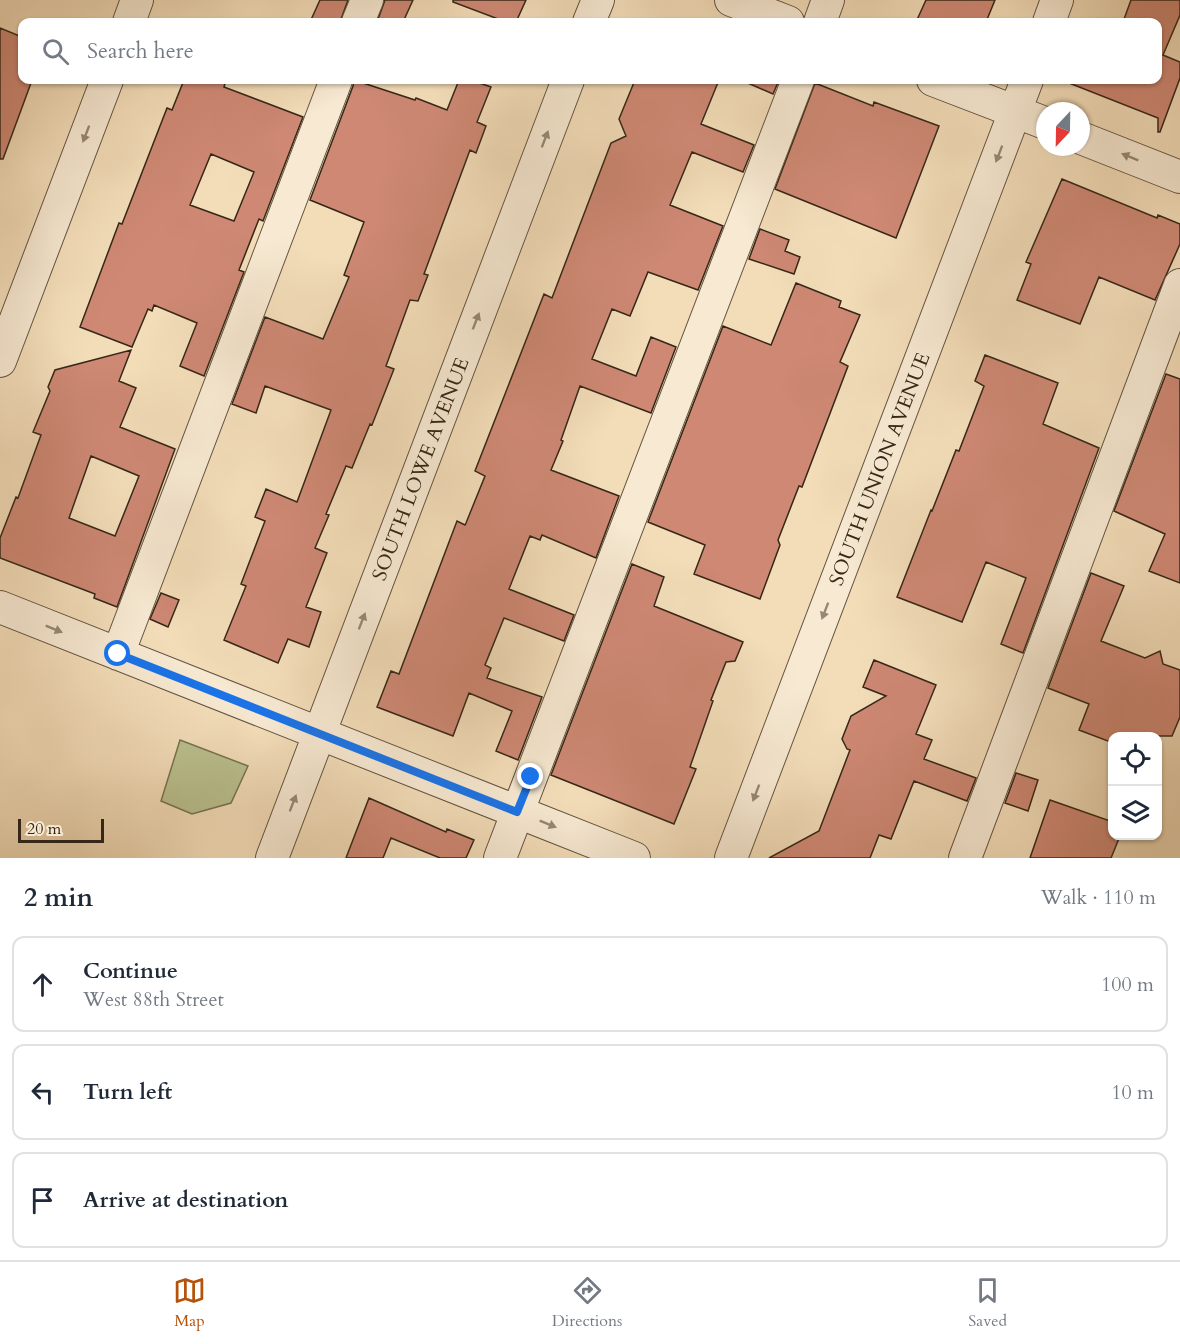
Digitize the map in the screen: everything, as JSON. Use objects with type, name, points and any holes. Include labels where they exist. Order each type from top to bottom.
[{"type":"street","points":[[131,18],[138,0]]},
{"type":"street","points":[[360,18],[367,0]]},
{"type":"street","points":[[591,18],[598,0]]},
{"type":"street","points":[[731,0],[778,18]]},
{"type":"street","points":[[821,18],[828,0]]},
{"type":"street","points":[[1051,18],[1058,0]]},
{"type":"street","points":[[0,360],[105,84]]},
{"type":"street","points":[[118,654],[334,84]]},
{"type":"street","name":"SOUTH LOWE AVENUE","points":[[272,858],[566,84]]},
{"type":"street","points":[[500,858],[796,84]]},
{"type":"street","points":[[943,84],[1036,120]]},
{"type":"street","name":"SOUTH UNION AVENUE","points":[[731,858],[1026,84]]},
{"type":"street","points":[[1090,142],[1180,177]]},
{"type":"street","points":[[965,858],[1180,285]]},
{"type":"street","points":[[0,607],[634,858]]},
{"type":"green space","points":[[180,740],[248,766],[231,803],[192,814],[161,801]]},
{"type":"building","points":[[320,0],[348,0],[341,18],[312,18]]},
{"type":"building","points":[[385,0],[413,0],[405,18],[378,18]]},
{"type":"building","points":[[453,0],[526,0],[518,18],[495,18],[453,2]]},
{"type":"building","points":[[926,0],[995,0],[988,18],[918,18]]},
{"type":"building","points":[[1131,0],[1180,0],[1180,15],[1163,55],[1180,62],[1180,78],[1160,132],[1158,132],[1158,118],[1072,84],[1162,84],[1162,18],[1124,18]]},
{"type":"building","points":[[0,28],[18,35],[18,84],[31,84],[3,159],[0,159]]},
{"type":"building","points":[[182,84],[225,84],[224,87],[303,117],[263,221],[259,219],[239,270],[244,272],[204,376],[180,366],[197,323],[154,305],[152,311],[148,309],[132,347],[80,327],[119,223],[122,224],[167,108],[172,110]],"holes":[[[211,154],[254,172],[234,221],[190,205]]]},
{"type":"building","points":[[353,84],[366,84],[415,100],[416,98],[447,110],[457,84],[482,84],[491,87],[477,122],[486,126],[476,153],[470,150],[424,274],[428,275],[418,301],[410,300],[386,366],[394,369],[352,468],[346,466],[326,514],[329,515],[315,548],[327,553],[306,607],[321,612],[309,647],[288,639],[278,663],[224,640],[246,586],[241,584],[265,521],[255,517],[266,489],[297,502],[331,410],[265,386],[256,413],[232,404],[265,317],[323,339],[349,277],[344,275],[364,222],[310,200]]},
{"type":"building","points":[[633,84],[717,84],[701,124],[754,145],[743,172],[692,152],[670,205],[723,226],[698,290],[648,272],[630,316],[612,309],[592,359],[636,376],[651,337],[676,347],[651,413],[580,386],[561,440],[563,441],[551,470],[619,496],[596,558],[542,535],[540,540],[530,536],[509,589],[574,615],[564,641],[504,618],[485,665],[491,668],[487,678],[542,697],[518,760],[496,751],[512,711],[469,693],[453,736],[377,707],[391,671],[399,674],[457,521],[465,525],[466,523],[485,476],[475,471],[544,294],[552,298],[611,143],[626,136],[619,119]]},
{"type":"building","points":[[750,84],[777,84],[773,94]]},
{"type":"building","points":[[815,84],[873,106],[874,102],[939,126],[896,238],[775,189]]},
{"type":"building","points":[[1062,179],[1157,218],[1158,215],[1180,224],[1180,244],[1155,300],[1099,277],[1080,324],[1017,300],[1031,264],[1026,262]]},
{"type":"building","points":[[760,229],[789,240],[785,251],[800,257],[794,274],[749,259]]},
{"type":"building","points":[[796,283],[841,301],[839,307],[860,315],[840,362],[848,366],[802,487],[799,486],[778,540],[780,545],[760,599],[694,574],[705,545],[648,522],[723,326],[771,345]]},
{"type":"building","points":[[131,350],[119,381],[136,388],[120,427],[175,449],[117,607],[94,598],[95,594],[0,558],[0,538],[16,497],[18,498],[41,435],[33,432],[50,391],[48,387],[55,370]],"holes":[[[91,456],[139,476],[115,536],[69,518]]]},
{"type":"building","points":[[985,355],[1058,383],[1043,424],[1099,448],[1023,653],[1001,644],[1026,578],[986,562],[962,622],[897,597],[984,386],[975,381]]},
{"type":"building","points":[[1166,374],[1180,379],[1180,583],[1149,571],[1165,534],[1114,511]]},
{"type":"building","points":[[632,564],[664,577],[654,606],[743,642],[735,661],[726,662],[711,700],[713,701],[690,767],[696,769],[674,824],[551,775]]},
{"type":"building","points":[[1091,573],[1124,586],[1101,641],[1145,658],[1160,651],[1163,664],[1180,670],[1180,717],[1172,736],[1162,736],[1162,732],[1108,732],[1108,741],[1079,730],[1089,704],[1048,688]]},
{"type":"building","points":[[161,593],[179,600],[168,627],[150,619]]},
{"type":"building","points":[[874,660],[936,685],[916,734],[932,740],[924,759],[976,778],[967,801],[914,781],[891,839],[879,835],[870,858],[769,858],[819,831],[850,750],[847,749],[842,739],[851,716],[886,696],[863,687]]},
{"type":"building","points":[[1016,773],[1038,780],[1028,811],[1005,803]]},
{"type":"building","points":[[369,798],[446,832],[447,829],[474,840],[466,858],[440,858],[391,838],[383,858],[346,858]]},
{"type":"building","points":[[1050,800],[1108,820],[1108,840],[1118,840],[1111,858],[1030,858]]},
{"type":"route","points":[[118,654],[517,812],[531,777]]}]
